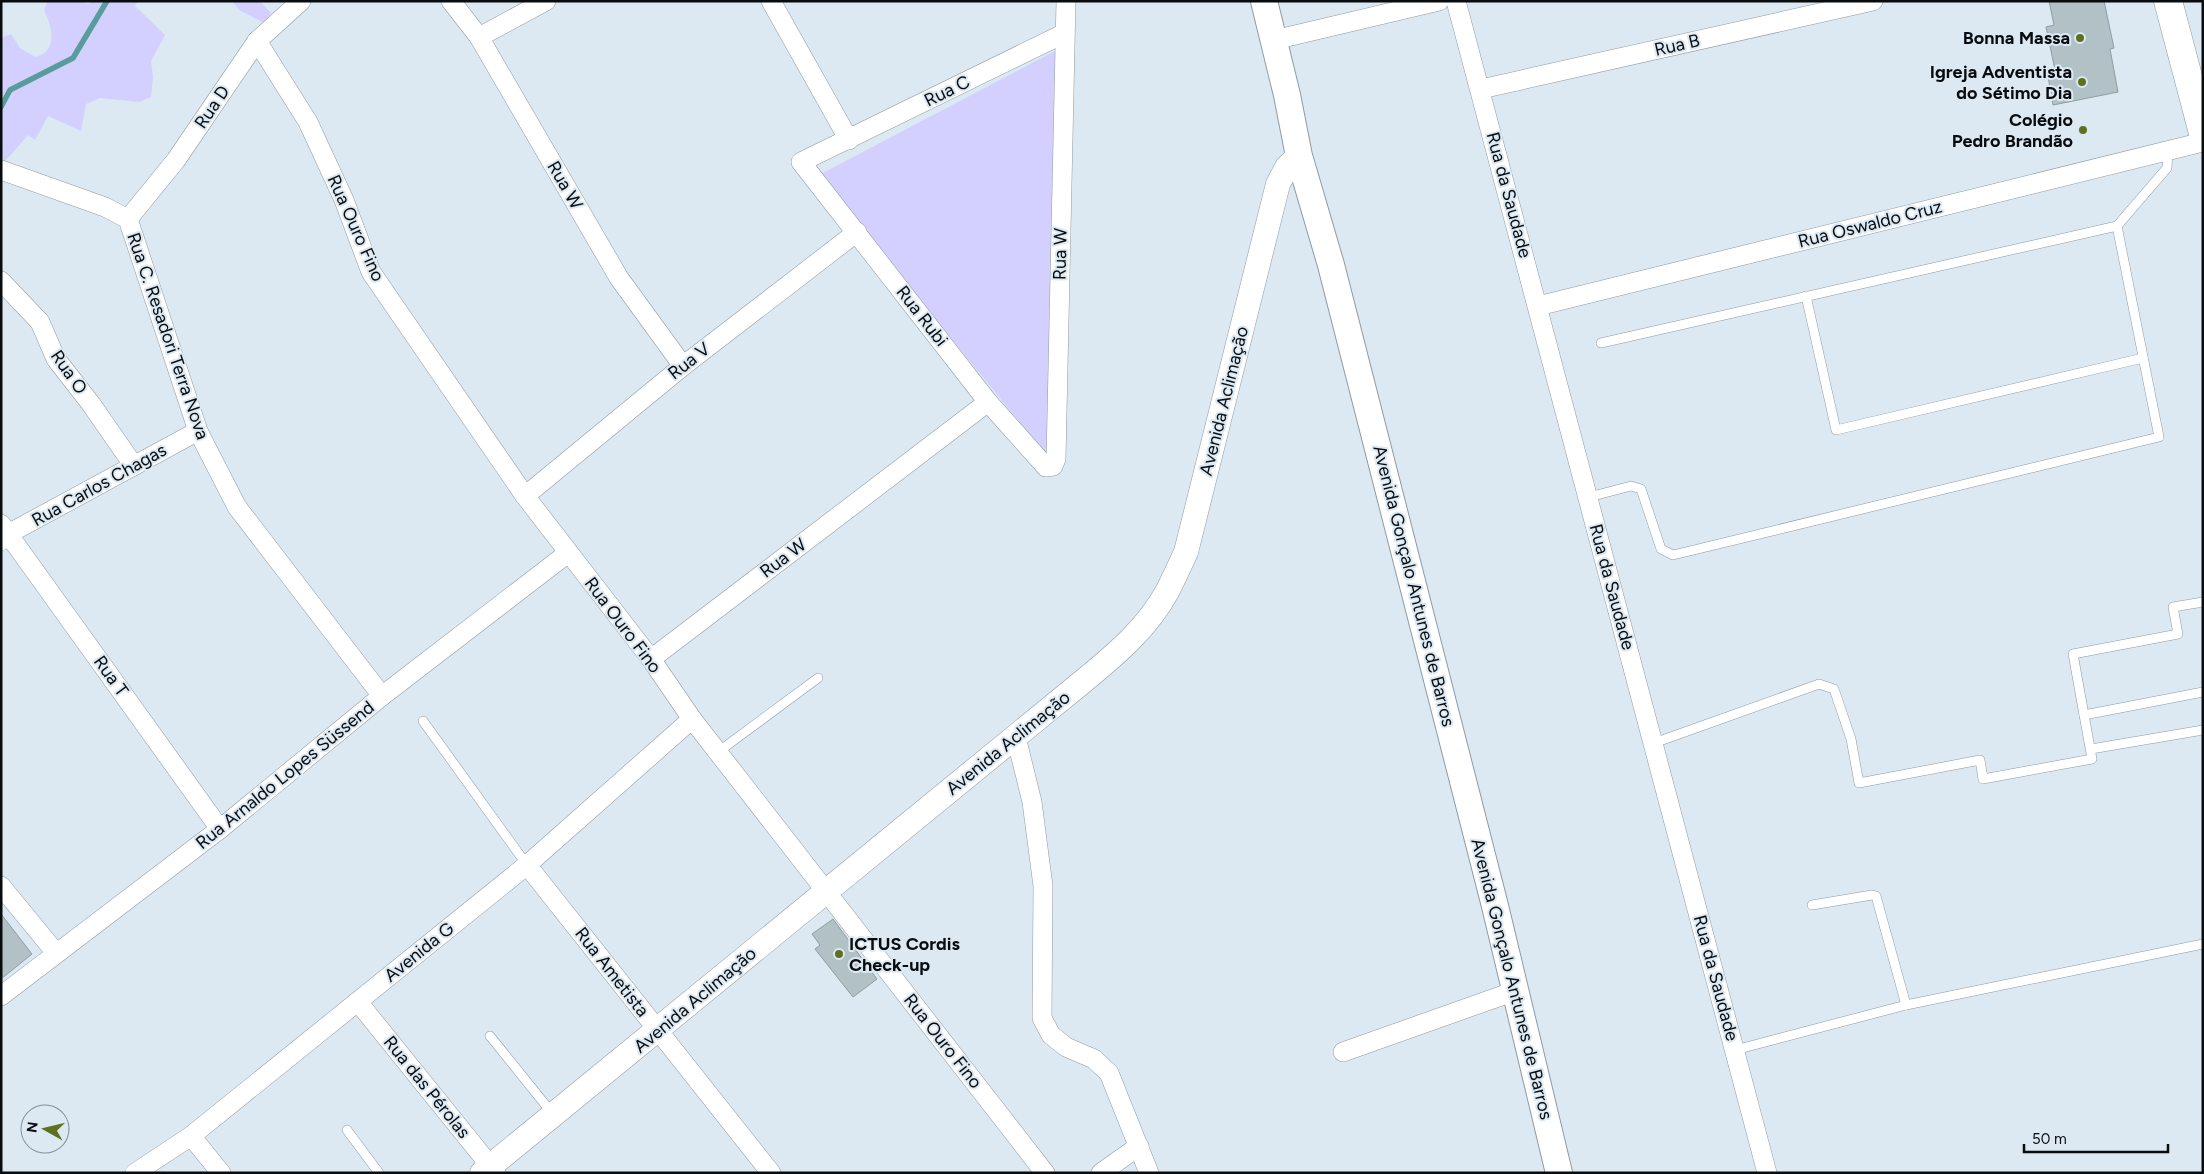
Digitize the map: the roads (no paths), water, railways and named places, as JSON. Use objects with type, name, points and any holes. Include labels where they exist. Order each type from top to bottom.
[{"type":"main road","name":"Avenida Gonçalo Antunes de Barros","points":[[1264,1],[1299,156],[1334,274],[1516,991],[1559,1173]]},
{"type":"main road","points":[[2168,1],[2203,133]]},
{"type":"street","name":"Rua D","points":[[128,219],[176,160],[257,41],[301,1]]},
{"type":"street","name":"Rua W","points":[[451,1],[479,38],[619,278],[683,366]]},
{"type":"street","points":[[479,38],[546,1]]},
{"type":"street","points":[[771,1],[849,140]]},
{"type":"street","points":[[1065,33],[1066,1]]},
{"type":"street","points":[[1274,40],[1439,1]]},
{"type":"street","name":"Rua da Saudade","points":[[1456,1],[1767,1173]]},
{"type":"street","name":"Rua B","points":[[1480,89],[1872,1]]},
{"type":"street","name":"Rua W","points":[[1046,467],[1053,466],[1056,459],[1065,33]]},
{"type":"street","name":"Rua C","points":[[801,162],[1065,33]]},
{"type":"street","name":"Rua Ouro Fino","points":[[257,41],[308,122],[344,200],[371,272],[525,496],[650,659],[692,719],[1045,1173]]},
{"type":"street","name":"Rua Oswaldo Cruz","points":[[1538,306],[2203,142]]},
{"type":"street","name":"Avenida Aclimação","points":[[490,1170],[826,891],[1119,652],[1146,623],[1167,592],[1186,552],[1278,184],[1287,168],[1299,156]]},
{"type":"street","name":"Rua Rubi","points":[[801,162],[988,402],[1046,467]]},
{"type":"street","name":"Rua C. Resadori Terra Nova","points":[[9,172],[105,208],[128,219],[198,431],[237,507],[382,696]]},
{"type":"street","name":"Rua V","points":[[525,496],[683,366],[857,232]]},
{"type":"street","name":"Rua O","points":[[1,281],[40,322],[56,360],[92,404],[134,466]]},
{"type":"street","name":"Rua W","points":[[650,659],[988,402]]},
{"type":"street","name":"Rua Carlos Chagas","points":[[4,533],[198,431]]},
{"type":"street","name":"Rua T","points":[[4,533],[220,828]]},
{"type":"street","name":"Rua Arnaldo Lopes Süssend","points":[[1,996],[220,828],[382,696],[568,553]]},
{"type":"street","name":"Avenida G","points":[[135,1173],[191,1136],[528,865],[692,719]]},
{"type":"street","points":[[1016,737],[1032,802],[1043,886],[1042,1018],[1051,1035],[1066,1047],[1094,1059],[1109,1072],[1149,1173]]},
{"type":"street","name":"Rua Ametista","points":[[528,865],[771,1173]]},
{"type":"street","points":[[1,886],[56,953]]},
{"type":"street","points":[[1343,1052],[1516,991]]},
{"type":"street","name":"Rua das Pérolas","points":[[358,1002],[490,1170]]},
{"type":"street","points":[[191,1136],[221,1173]]},
{"type":"street","points":[[1102,1173],[1139,1146]]},
{"type":"lane","points":[[1601,342],[2117,226],[2166,168],[2168,150]]},
{"type":"lane","points":[[1588,497],[1631,486],[1641,489],[1661,549],[1673,555],[2159,437],[2117,226]]},
{"type":"lane","points":[[1806,296],[1836,430],[2143,358]]},
{"type":"lane","points":[[1654,744],[1819,684],[1834,689],[1851,739],[1859,783],[1980,760],[1983,779],[2092,759],[2073,654],[2178,634],[2173,607],[2203,602]]},
{"type":"lane","points":[[718,752],[818,678]]},
{"type":"lane","points":[[2084,715],[2203,692]]},
{"type":"lane","points":[[423,721],[528,865]]},
{"type":"lane","points":[[2091,749],[2203,730]]},
{"type":"lane","points":[[1812,905],[1872,895],[1876,896],[1906,1004]]},
{"type":"lane","points":[[1735,1050],[1906,1004],[2203,944]]},
{"type":"lane","points":[[490,1036],[554,1115]]},
{"type":"lane","points":[[347,1130],[379,1173]]},
{"type":"waterway","points":[[1,107],[10,90],[73,58],[107,1]]},
{"type":"place","name":"Bonna Massa","points":[[2080,38]]},
{"type":"place","name":"Igreja Adventista do Sétimo Dia","points":[[2082,82]]},
{"type":"place","name":"Colégio Pedro Brandão","points":[[2083,130]]},
{"type":"place","name":"ICTUS Cordis Check-up","points":[[839,954]]}]
